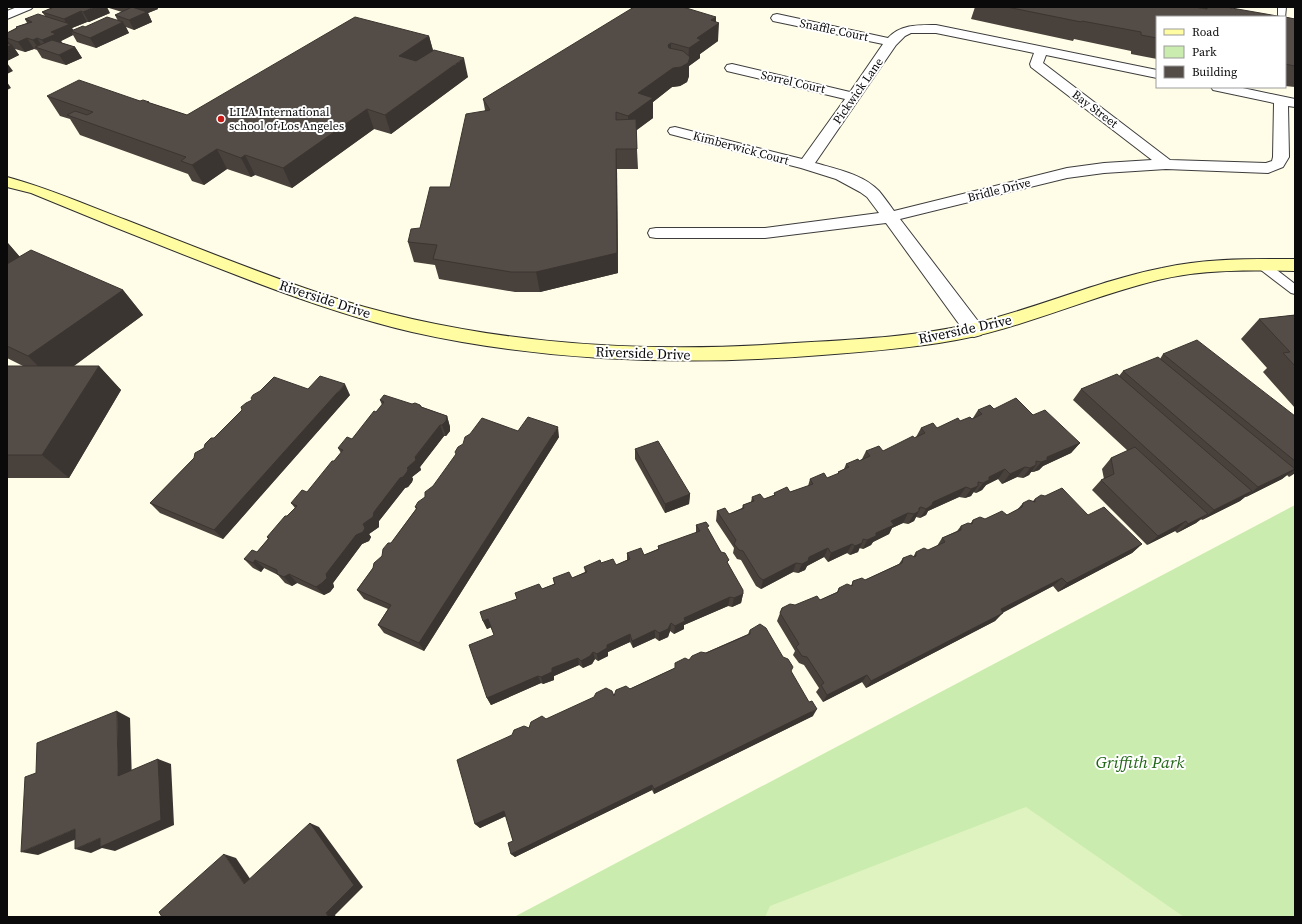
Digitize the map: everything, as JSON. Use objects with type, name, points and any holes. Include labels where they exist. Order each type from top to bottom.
[{"type":"main road","name":"Riverside Drive","points":[[7,182],[36,190],[288,289],[354,311],[426,328],[501,341],[582,351],[704,355],[795,351],[918,340],[974,330],[1161,274],[1199,268],[1261,264],[1295,265]]},
{"type":"street","points":[[7,15],[27,7]]},
{"type":"street","name":"Snaffle Court","points":[[777,18],[892,42]]},
{"type":"street","name":"Pickwick Lane","points":[[806,165],[898,33],[913,29],[936,29],[1156,74]]},
{"type":"street","name":"Bay Street","points":[[1042,50],[1036,64],[1166,164]]},
{"type":"street","name":"Sorrel Court","points":[[732,68],[854,97]]},
{"type":"street","points":[[1223,88],[1288,102]]},
{"type":"street","name":"Bridle Drive","points":[[656,233],[766,233],[890,216],[1067,173],[1104,168],[1166,164],[1268,168],[1278,164],[1281,157],[1288,102]]},
{"type":"street","name":"Kimberwick Court","points":[[676,131],[806,165]]},
{"type":"street","points":[[806,165],[847,177],[863,184],[890,216],[974,330]]},
{"type":"lane","points":[[1261,264],[1295,290]]},
{"type":"green space","name":"Griffith Park","points":[[1295,505],[1295,917],[514,917]]},
{"type":"green space","points":[[1026,807],[1184,917],[765,917],[770,906]]},
{"type":"building","points":[[54,7],[94,7],[64,19],[42,12]]},
{"type":"building","points":[[132,7],[147,12],[129,20],[115,15]]},
{"type":"building","points":[[634,7],[683,7],[716,17],[711,20],[719,23],[697,38],[701,40],[689,48],[671,43],[668,45],[669,48],[683,51],[690,57],[688,63],[681,67],[673,68],[638,93],[653,98],[628,116],[616,112],[616,120],[636,119],[637,149],[616,149],[617,253],[536,272],[511,272],[433,259],[437,245],[408,242],[411,229],[420,228],[430,187],[450,187],[466,114],[490,110],[483,99]]},
{"type":"building","points":[[1007,7],[1194,7],[1207,9],[1207,7],[1226,7],[1277,16],[1156,16],[1156,38],[1141,35],[1141,32]]},
{"type":"building","points":[[38,14],[70,24],[51,32],[56,34],[42,40],[37,38],[33,40],[27,38],[18,42],[7,38],[7,33],[17,28],[16,27],[32,22],[25,19]]},
{"type":"building","points":[[107,17],[123,22],[90,38],[71,31],[83,26],[85,27]]},
{"type":"building","points":[[355,17],[429,36],[399,56],[416,61],[434,50],[464,58],[385,115],[367,109],[283,168],[245,155],[241,158],[217,149],[192,165],[181,161],[186,157],[67,115],[75,111],[87,115],[93,112],[47,96],[79,80],[187,115]]},
{"type":"building","points":[[1286,17],[1295,19],[1295,66],[1286,64]]},
{"type":"building","points":[[52,40],[75,47],[59,55],[35,47]]},
{"type":"building","points":[[31,250],[123,290],[28,356],[7,346],[7,264]]},
{"type":"building","points":[[1295,315],[1295,366],[1283,353],[1290,352],[1259,319]]},
{"type":"building","points":[[1197,340],[1295,416],[1295,461],[1163,354]]},
{"type":"building","points":[[1158,357],[1295,469],[1258,487],[1123,371]]},
{"type":"building","points":[[7,366],[99,366],[42,455],[7,455]]},
{"type":"building","points":[[1117,374],[1252,491],[1214,510],[1081,389]]},
{"type":"building","points":[[320,376],[345,384],[214,530],[150,503],[194,458],[195,453],[204,448],[205,444],[211,438],[214,438],[242,410],[241,407],[252,400],[251,398],[253,395],[260,391],[274,377],[308,389]]},
{"type":"building","points":[[384,395],[412,404],[415,403],[421,407],[447,416],[446,421],[440,425],[415,457],[416,460],[407,468],[407,472],[400,478],[374,512],[373,517],[363,524],[365,528],[363,532],[356,535],[326,574],[327,578],[316,587],[289,574],[284,577],[277,574],[277,570],[255,560],[253,563],[244,559],[252,550],[257,552],[269,538],[267,537],[285,516],[287,516],[297,506],[291,503],[302,490],[307,492],[332,461],[334,461],[343,450],[338,448],[347,437],[352,439],[374,411],[376,412],[384,402],[380,400]]},
{"type":"building","points":[[1016,398],[1033,415],[1045,410],[1080,443],[1047,457],[1047,460],[1041,462],[1036,461],[1036,465],[1030,468],[1025,467],[1010,474],[1005,469],[989,477],[989,480],[983,483],[978,482],[978,486],[971,489],[966,487],[933,502],[932,505],[926,509],[921,507],[919,508],[919,511],[914,514],[908,513],[891,521],[894,525],[876,533],[876,536],[867,540],[863,539],[862,543],[855,546],[852,544],[831,553],[828,548],[809,557],[808,561],[802,564],[796,563],[763,580],[759,577],[743,551],[739,550],[734,544],[736,540],[717,511],[725,508],[729,514],[744,508],[743,505],[754,501],[752,497],[760,494],[764,499],[775,495],[774,493],[787,487],[790,492],[813,484],[810,479],[824,473],[827,478],[849,467],[846,464],[858,459],[859,461],[870,456],[866,451],[879,446],[883,451],[913,436],[914,438],[925,433],[921,428],[933,423],[937,428],[958,418],[960,421],[970,417],[972,419],[982,414],[978,410],[990,405],[994,409]]},
{"type":"building","points":[[528,417],[558,427],[419,643],[378,625],[391,605],[357,590],[373,568],[374,563],[382,556],[383,549],[388,543],[391,543],[417,508],[415,507],[418,502],[425,497],[425,492],[433,486],[456,454],[455,452],[458,447],[463,444],[465,437],[470,434],[482,418],[518,431]]},
{"type":"building","points":[[658,441],[690,494],[665,504],[635,449]]},
{"type":"building","points":[[1135,447],[1208,514],[1188,524],[1186,521],[1158,536],[1101,480],[1114,474],[1111,458]]},
{"type":"building","points":[[1062,488],[1088,515],[1104,507],[1142,544],[1067,583],[1062,578],[1001,609],[1003,613],[871,681],[867,675],[827,695],[821,685],[824,683],[807,657],[802,656],[796,647],[799,644],[780,613],[782,608],[790,604],[795,605],[817,596],[820,600],[838,592],[839,588],[847,584],[852,586],[853,581],[862,578],[865,580],[902,563],[903,558],[911,555],[914,557],[916,556],[916,552],[924,548],[928,550],[945,542],[942,538],[961,530],[961,526],[968,523],[972,524],[973,520],[980,517],[985,519],[1002,511],[1007,515],[1022,507],[1023,503],[1029,500],[1035,502],[1035,499],[1041,495],[1045,496]]},
{"type":"building","points":[[706,522],[709,526],[707,527],[721,552],[725,553],[729,560],[727,562],[743,590],[743,594],[734,598],[730,597],[684,618],[685,621],[675,626],[671,623],[668,629],[659,633],[655,630],[632,641],[630,634],[607,645],[607,648],[597,654],[593,652],[590,656],[581,661],[578,658],[552,668],[552,672],[541,677],[538,676],[487,698],[469,645],[494,635],[488,619],[483,621],[480,612],[517,599],[515,593],[539,584],[542,589],[555,584],[553,578],[569,572],[572,578],[587,572],[584,567],[600,560],[601,563],[613,559],[616,565],[630,559],[627,553],[641,548],[644,555],[659,549],[658,546],[700,531],[696,525]]},
{"type":"building","points":[[760,624],[766,628],[783,657],[788,659],[793,667],[791,671],[809,702],[812,701],[817,709],[654,789],[652,785],[511,854],[508,843],[513,841],[504,811],[475,824],[457,760],[512,735],[514,730],[524,726],[529,728],[531,722],[542,716],[546,719],[594,697],[596,693],[606,688],[612,691],[614,696],[616,690],[626,686],[630,689],[675,668],[675,663],[685,658],[689,660],[692,656],[701,652],[706,653],[750,634],[750,630]]},
{"type":"building","points":[[117,711],[118,776],[158,759],[161,820],[100,847],[100,838],[75,849],[75,829],[21,852],[25,777],[36,773],[37,743]]},
{"type":"building","points":[[310,823],[354,885],[326,913],[328,917],[162,917],[159,912],[224,854],[244,884]]},
{"type":"place","name":"LILA International school of Los Angeles","points":[[221,119]]}]
